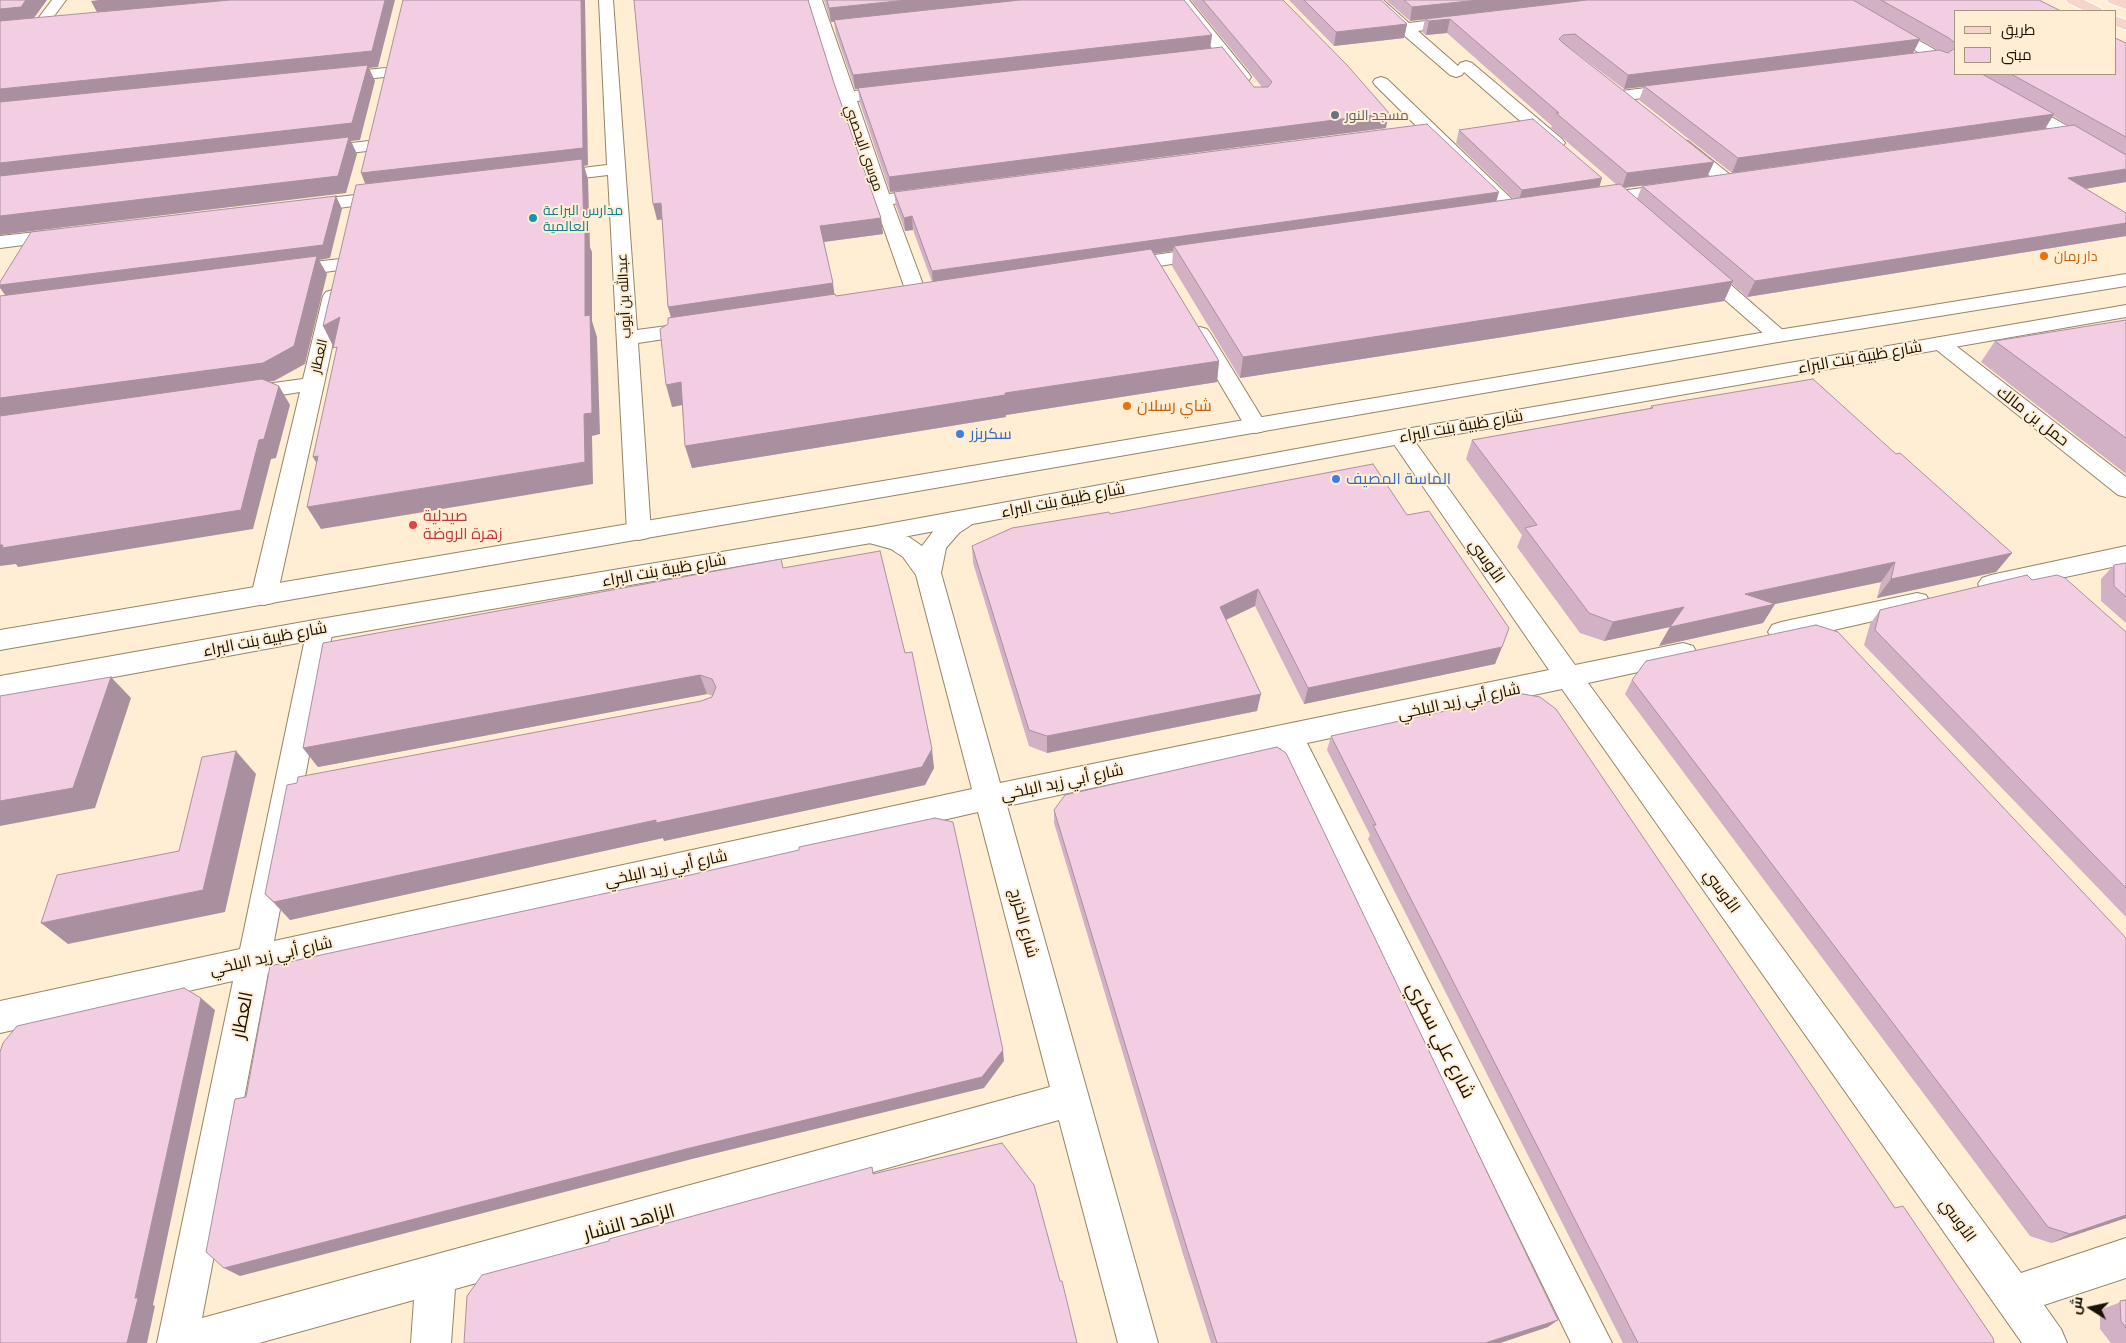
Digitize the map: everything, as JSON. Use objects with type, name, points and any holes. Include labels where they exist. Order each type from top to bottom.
[{"type":"main road","points":[[2073,0],[2094,10]]},
{"type":"main road","points":[[2114,0],[2126,6]]},
{"type":"street","points":[[38,28],[58,0]]},
{"type":"street","name":"عبدالله بن أيوب","points":[[606,0],[639,532]]},
{"type":"street","name":"موسى اليحصبي","points":[[815,0],[846,98],[917,295]]},
{"type":"street","points":[[1181,0],[1254,90]]},
{"type":"street","points":[[1374,0],[1404,28],[1461,69],[1568,153]]},
{"type":"street","points":[[1837,0],[1954,67]]},
{"type":"street","points":[[1404,28],[1473,20]]},
{"type":"street","points":[[19,30],[57,26]]},
{"type":"street","points":[[824,29],[844,27]]},
{"type":"street","points":[[1205,56],[1224,54]]},
{"type":"street","points":[[1906,61],[1936,57]]},
{"type":"street","points":[[317,80],[386,73]]},
{"type":"street","points":[[1966,75],[2126,166]]},
{"type":"street","points":[[1381,82],[1512,210]]},
{"type":"street","points":[[1607,86],[1636,108]]},
{"type":"street","points":[[1621,96],[1690,88]]},
{"type":"street","points":[[846,98],[914,90]]},
{"type":"street","points":[[1410,132],[1430,129]]},
{"type":"street","points":[[1666,133],[1727,181]]},
{"type":"street","points":[[2038,137],[2067,133]]},
{"type":"street","points":[[301,154],[363,173],[405,194]]},
{"type":"street","points":[[530,179],[617,169]]},
{"type":"street","points":[[289,208],[363,173]]},
{"type":"street","points":[[1580,201],[1746,178]]},
{"type":"street","points":[[1604,184],[1633,209]]},
{"type":"street","points":[[882,200],[950,191]]},
{"type":"street","points":[[1493,213],[1532,208]]},
{"type":"street","points":[[2,245],[84,232]]},
{"type":"street","points":[[1099,269],[1162,269],[1226,251]]},
{"type":"street","points":[[1683,253],[1778,336]]},
{"type":"street","name":"العطار","points":[[264,596],[342,255],[272,273]]},
{"type":"street","name":"شارع ظبية بنت البراء","points":[[0,640],[1778,336],[2126,280]]},
{"type":"street","points":[[898,298],[936,292]]},
{"type":"street","name":"شارع ظبية بنت البراء","points":[[0,687],[320,629],[962,519],[1400,437],[2126,311]]},
{"type":"street","points":[[1192,319],[1256,426]]},
{"type":"street","points":[[626,338],[714,326]]},
{"type":"street","name":"حمل بن مالك","points":[[1940,343],[2126,489]]},
{"type":"street","points":[[225,396],[313,384]]},
{"type":"street","name":"الأوسي","points":[[1400,437],[1569,678],[2046,1343]]},
{"type":"street","points":[[928,573],[934,546],[950,527],[962,519]]},
{"type":"street","name":"شارع الخزرج","points":[[871,535],[900,543],[912,550],[928,573],[1138,1343]]},
{"type":"street","points":[[1759,637],[1951,594],[2058,580],[2126,555]]},
{"type":"street","points":[[1825,623],[1846,645]]},
{"type":"street","name":"العطار","points":[[177,1343],[253,960],[302,784],[320,629]]},
{"type":"street","name":"شارع أبي زيد البلخي","points":[[0,1017],[990,797],[1711,647]]},
{"type":"street","name":"شارع علي سكري","points":[[1289,736],[1592,1343]]},
{"type":"street","name":"الزاهد النشار","points":[[186,1343],[1072,1099]]},
{"type":"street","points":[[2013,1296],[2126,1258]]},
{"type":"street","points":[[432,1343],[436,1275]]},
{"type":"building","points":[[0,0],[26,0],[21,7],[0,9]]},
{"type":"building","points":[[230,0],[385,0],[372,51],[0,89],[0,21]]},
{"type":"building","points":[[403,0],[581,0],[583,148],[361,173]]},
{"type":"building","points":[[634,0],[808,0],[834,83],[881,218],[820,226],[833,283],[668,307],[661,203],[653,204]]},
{"type":"building","points":[[827,0],[907,0],[829,8]]},
{"type":"building","points":[[1020,0],[1184,0],[1212,35],[853,75],[834,20]]},
{"type":"building","points":[[1203,0],[1283,0],[1347,65],[1389,113],[889,177],[858,88],[1222,47],[1254,87],[1268,87],[1272,82]]},
{"type":"building","points":[[1304,0],[1381,0],[1407,24],[1336,32]]},
{"type":"building","points":[[1404,0],[1478,0],[1412,7]]},
{"type":"building","points":[[1587,0],[1853,0],[1920,39],[1628,75],[1575,34],[1563,35],[1559,39],[1563,43],[1714,162],[1627,173],[1450,19],[1429,21],[1425,19]]},
{"type":"building","points":[[1881,0],[2039,0],[2059,10],[1954,10],[1954,42]]},
{"type":"building","points":[[2116,38],[2126,43],[2126,137],[2013,75],[2116,75]]},
{"type":"building","points":[[1954,49],[1954,75],[1984,75],[2054,114],[1738,158],[1644,86],[1939,50],[1948,53]]},
{"type":"building","points":[[368,65],[352,123],[0,163],[0,102]]},
{"type":"building","points":[[1533,119],[1602,178],[1522,190],[1459,130]]},
{"type":"building","points":[[1427,124],[1499,192],[932,271],[912,216],[904,218],[894,192]]},
{"type":"building","points":[[2074,125],[2126,155],[2126,169],[2068,178],[2126,213],[2126,223],[1755,281],[1642,186]]},
{"type":"building","points":[[349,137],[338,176],[0,216],[0,176]]},
{"type":"building","points":[[582,159],[585,231],[585,316],[590,315],[592,413],[584,414],[585,462],[307,507],[318,456],[313,457],[337,347],[333,348],[340,317],[323,326],[356,185]]},
{"type":"building","points":[[1620,184],[1733,281],[1243,357],[1174,246]]},
{"type":"building","points":[[336,196],[323,245],[0,285],[0,282],[31,232]]},
{"type":"building","points":[[1151,249],[1219,361],[1005,393],[1005,395],[685,446],[681,382],[666,385],[660,329],[668,324],[668,318],[835,294],[836,296]]},
{"type":"building","points":[[317,256],[294,346],[263,363],[0,398],[0,296]]},
{"type":"building","points":[[2126,320],[2126,438],[1995,341]]},
{"type":"building","points":[[262,379],[279,386],[264,439],[259,440],[241,510],[2,548],[3,545],[0,545],[0,416]]},
{"type":"building","points":[[1813,379],[1896,454],[1900,453],[2012,553],[1891,579],[1895,562],[1745,594],[1775,604],[1670,627],[1684,607],[1613,622],[1589,613],[1525,528],[1537,525],[1472,440],[1653,408],[1651,406]]},
{"type":"building","points":[[1373,464],[1407,515],[1429,511],[1509,628],[1502,647],[1308,688],[1258,589],[1220,607],[1261,694],[1047,736],[1029,730],[972,546],[1012,528],[1109,512],[1110,514]]},
{"type":"building","points":[[880,551],[905,653],[912,652],[932,749],[922,767],[656,823],[656,820],[274,902],[265,894],[287,785],[297,783],[298,777],[701,701],[712,697],[716,687],[712,679],[700,675],[303,748],[323,643],[781,559],[783,568]]},
{"type":"building","points":[[2126,563],[2126,597],[2114,586],[2114,565]]},
{"type":"building","points":[[2027,575],[2032,580],[2057,575],[2065,578],[2126,632],[2126,888],[1875,630],[1880,610]]},
{"type":"building","points":[[1816,625],[1838,632],[2126,938],[2126,1215],[2070,1234],[2048,1227],[1632,680],[1646,661]]},
{"type":"building","points":[[111,677],[73,788],[0,801],[0,696]]},
{"type":"building","points":[[1523,694],[1540,697],[1556,709],[1895,1208],[1903,1206],[1993,1338],[1994,1343],[1638,1343],[1373,825],[1376,825],[1331,736]]},
{"type":"building","points":[[1277,747],[1286,753],[1558,1320],[1485,1343],[1217,1343],[1054,810],[1065,795]]},
{"type":"building","points":[[236,751],[203,890],[41,923],[57,875],[179,851],[202,757]]},
{"type":"building","points":[[935,818],[953,822],[1003,1050],[982,1077],[686,1149],[224,1268],[206,1252],[235,1099],[246,1097],[270,966],[690,875],[799,850],[799,847]]},
{"type":"building","points":[[184,988],[201,998],[135,1298],[138,1298],[127,1343],[0,1343],[0,1052],[3,1043],[17,1026]]},
{"type":"building","points":[[1002,1143],[1034,1185],[1060,1281],[1062,1281],[1077,1343],[464,1343],[467,1296],[482,1275],[872,1167],[873,1174]]},
{"type":"building","points":[[2126,1300],[2126,1328],[2121,1321],[2120,1301]]},
{"type":"place","name":"مسجد النور","points":[[1335,115]]},
{"type":"place","name":"مدارس البراعة العالمية","points":[[533,218]]},
{"type":"place","name":"دار رمان","points":[[2044,256]]},
{"type":"place","name":"شاي رسلان","points":[[1127,406]]},
{"type":"place","name":"سكربزر","points":[[960,434]]},
{"type":"place","name":"الماسة المصيف","points":[[1336,479]]},
{"type":"place","name":"صيدلية زهرة الروضة","points":[[413,525]]}]
